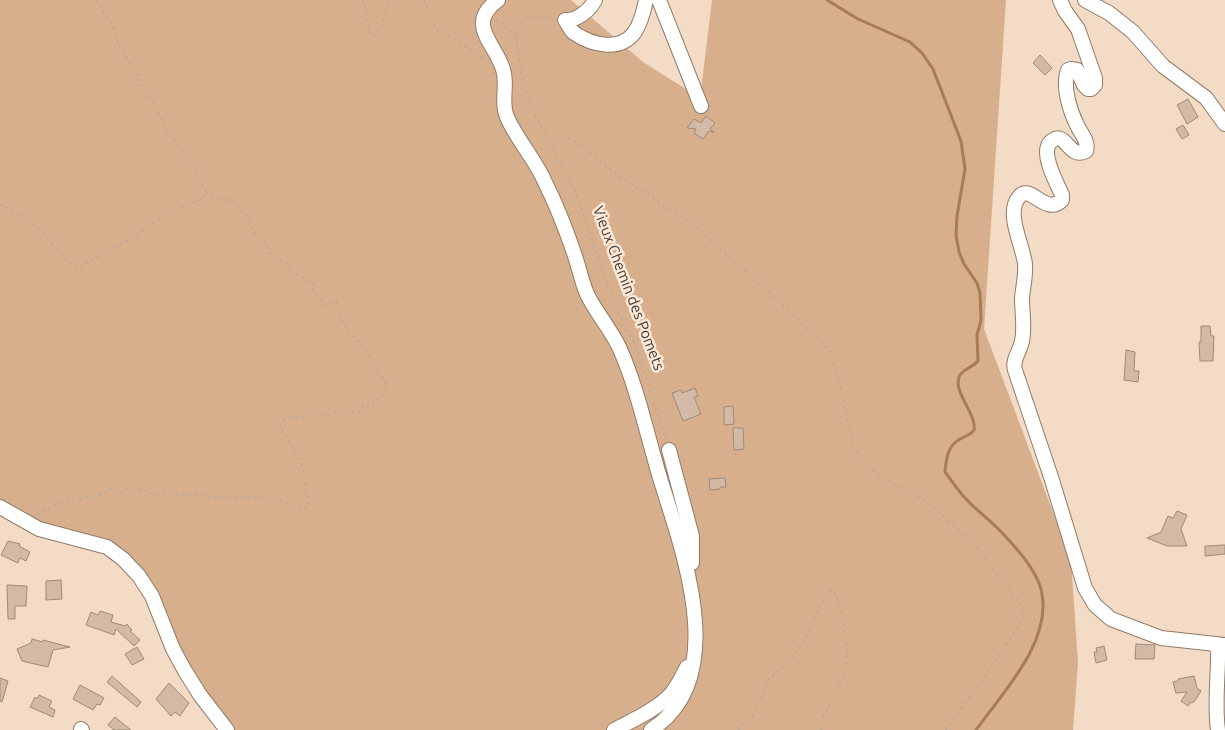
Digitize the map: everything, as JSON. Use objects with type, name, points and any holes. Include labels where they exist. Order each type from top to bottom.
[{"type":"street","points":[[498,0],[491,6],[484,18],[484,34],[504,74],[504,106],[507,118],[543,178],[561,217],[588,296],[616,340],[630,376],[683,548],[692,598]]},
{"type":"street","points":[[565,20],[569,21],[580,16],[594,0]]},
{"type":"street","points":[[565,20],[573,32],[595,43],[613,46],[624,42],[634,32],[646,0]]},
{"type":"street","points":[[659,0],[701,106]]},
{"type":"street","points":[[1060,0],[1065,11],[1078,29],[1095,78],[1095,85],[1088,89],[1084,85],[1078,70],[1068,70],[1065,81],[1069,101],[1074,118],[1087,143],[1087,147],[1086,151],[1074,152],[1059,138],[1055,138],[1047,147],[1048,161],[1062,195],[1062,200],[1055,206],[1050,206],[1028,193],[1018,197],[1014,207],[1014,221],[1025,264],[1022,300],[1022,340],[1014,366],[1062,512],[1086,593],[1094,606],[1111,619],[1161,638],[1221,645],[1216,718],[1218,730]]},
{"type":"street","points":[[1085,0],[1109,13],[1133,32],[1163,66],[1206,98],[1225,124]]},
{"type":"street","points":[[651,730],[664,721],[680,702],[690,678],[694,654],[692,536],[669,450]]},
{"type":"street","points":[[0,507],[39,529],[107,547],[140,576],[152,596],[173,649],[200,695],[227,730]]},
{"type":"street","points":[[614,730],[653,708],[671,694],[680,682],[694,654]]},
{"type":"path","points":[[26,523],[58,503],[103,494],[111,489],[116,493],[123,493],[129,487],[166,496],[193,494],[220,498],[255,497],[284,501],[305,509],[308,503],[304,468],[280,425],[287,416],[324,415],[344,410],[358,414],[364,405],[371,406],[386,391],[385,379],[374,370],[366,348],[350,334],[341,318],[337,301],[326,305],[313,292],[314,283],[290,272],[290,263],[280,261],[269,252],[267,244],[254,233],[248,217],[231,198],[227,202],[207,193],[196,171],[164,126],[155,104],[148,97],[145,87],[117,41],[113,26],[96,0]]},
{"type":"path","points":[[364,0],[372,35],[377,36],[382,27],[388,0]]},
{"type":"path","points":[[424,0],[436,29],[444,35],[455,38],[484,60],[483,53]]},
{"type":"path","points":[[516,37],[516,28],[529,17],[565,20]]},
{"type":"path","points":[[484,18],[501,21],[516,37]]},
{"type":"path","name":"Vieux Chemin des Pomets","points":[[516,37],[522,77],[532,107],[574,188],[616,308],[636,346],[669,450]]},
{"type":"path","points":[[568,137],[625,180],[695,226],[830,351],[839,380],[853,445],[866,466],[887,480],[926,501],[971,541],[1021,605],[1024,617],[985,677],[945,730]]},
{"type":"path","points":[[0,204],[16,213],[41,232],[71,264],[78,268],[140,234],[167,214],[204,198],[207,193]]},
{"type":"path","points":[[738,730],[753,715],[769,679],[794,656],[809,631],[820,604],[828,591],[833,590],[839,602],[848,647],[843,676],[822,720],[821,730]]},
{"type":"shaded area","points":[[0,0],[571,0],[643,62],[700,98],[712,0],[1006,0],[984,329],[1071,560],[1078,662],[1073,730],[224,730],[128,565],[92,547],[0,510]]},
{"type":"building","points":[[1040,55],[1052,68],[1045,75],[1033,63]]},
{"type":"building","points":[[1188,99],[1198,117],[1187,124],[1177,105]]},
{"type":"building","points":[[706,116],[715,123],[710,129],[714,132],[709,131],[703,139],[694,133],[696,129],[687,128],[694,119],[701,123]]},
{"type":"building","points":[[1183,125],[1189,135],[1182,139],[1176,129]]},
{"type":"building","points":[[1201,326],[1210,326],[1211,336],[1214,336],[1213,361],[1200,361],[1199,342],[1201,342]]},
{"type":"building","points":[[1126,350],[1135,352],[1134,371],[1139,371],[1138,382],[1124,380]]},
{"type":"building","points":[[695,388],[698,396],[694,397],[701,414],[683,421],[672,393],[681,390],[682,393]]},
{"type":"building","points":[[733,406],[734,424],[724,425],[724,407]]},
{"type":"building","points":[[733,428],[743,428],[744,449],[734,450]]},
{"type":"building","points":[[725,478],[726,487],[710,490],[709,479]]},
{"type":"building","points":[[1177,511],[1187,515],[1181,529],[1187,546],[1167,546],[1147,538],[1161,532],[1168,516],[1173,518]]},
{"type":"building","points":[[8,541],[20,544],[19,546],[30,552],[26,561],[20,558],[18,563],[1,555]]},
{"type":"building","points":[[1225,545],[1225,554],[1205,556],[1205,546]]},
{"type":"building","points":[[61,580],[62,599],[46,600],[46,581]]},
{"type":"building","points":[[7,585],[27,586],[26,606],[15,606],[15,619],[8,619]]},
{"type":"building","points":[[100,611],[113,615],[111,622],[125,626],[127,624],[132,630],[130,631],[140,640],[134,646],[116,629],[114,635],[86,625],[91,612],[98,615]]},
{"type":"building","points":[[32,639],[70,647],[53,650],[48,667],[22,661],[17,649],[31,643]]},
{"type":"building","points":[[1136,644],[1155,645],[1154,659],[1135,659]]},
{"type":"building","points":[[1104,646],[1107,660],[1096,663],[1094,652],[1097,652],[1096,648]]},
{"type":"building","points":[[137,647],[144,659],[132,665],[125,654]]},
{"type":"building","points":[[112,676],[141,702],[137,707],[107,682]]},
{"type":"building","points":[[1194,676],[1197,688],[1201,691],[1194,702],[1188,706],[1181,701],[1187,692],[1176,693],[1173,682],[1178,681],[1178,679]]},
{"type":"building","points":[[0,678],[8,681],[2,702],[0,701]]},
{"type":"building","points":[[169,683],[189,703],[180,716],[175,712],[171,716],[156,699]]},
{"type":"building","points":[[80,685],[104,698],[100,705],[97,704],[93,710],[73,699]]},
{"type":"building","points":[[39,695],[52,701],[49,707],[55,710],[53,717],[30,707],[35,697],[37,699]]},
{"type":"building","points":[[115,717],[131,730],[114,730],[108,725]]},
{"type":"waterway","points":[[827,0],[858,19],[910,42],[922,53],[933,69],[961,141],[965,169],[957,216],[956,235],[959,252],[964,264],[977,283],[980,293],[981,320],[977,335],[978,361],[962,373],[958,381],[961,395],[972,416],[974,430],[951,447],[945,472],[963,496],[1000,531],[1026,561],[1035,574],[1041,589],[1043,608],[1040,627],[1024,664],[976,730]]}]
